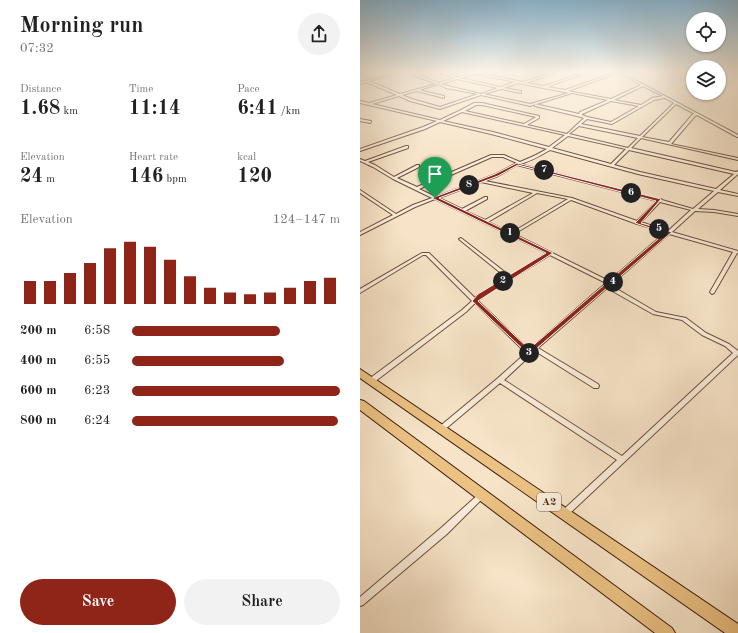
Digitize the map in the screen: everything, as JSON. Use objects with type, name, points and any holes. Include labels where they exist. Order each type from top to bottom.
[{"type":"highway","name":"A2","points":[[360,373],[738,633]]},
{"type":"highway","points":[[360,404],[667,633]]},
{"type":"street","points":[[360,102],[498,135],[611,166],[738,195]]},
{"type":"street","points":[[369,104],[377,102]]},
{"type":"street","points":[[419,102],[440,108],[459,102]]},
{"type":"street","points":[[462,102],[470,107]]},
{"type":"street","points":[[522,102],[610,123],[649,102]]},
{"type":"street","points":[[535,104],[543,102]]},
{"type":"street","points":[[584,117],[580,115],[581,113],[607,102]]},
{"type":"street","points":[[619,102],[642,106]]},
{"type":"street","points":[[611,166],[676,102],[738,136]]},
{"type":"street","points":[[360,150],[424,128],[470,107],[482,104],[538,117],[525,126]]},
{"type":"street","points":[[462,111],[737,173]]},
{"type":"street","points":[[668,143],[694,115],[697,114]]},
{"type":"street","points":[[360,234],[395,215],[481,181],[519,163],[530,160],[579,125],[584,117]]},
{"type":"street","points":[[360,120],[370,122]]},
{"type":"street","points":[[579,125],[738,159]]},
{"type":"street","points":[[366,162],[408,147]]},
{"type":"street","points":[[416,189],[492,156],[504,156],[519,163],[694,210],[714,211],[738,215]]},
{"type":"street","points":[[360,160],[416,189],[463,210],[550,253],[609,285],[656,313],[684,319],[704,334],[727,345],[738,353],[565,513]]},
{"type":"street","points":[[394,178],[418,166]]},
{"type":"street","points":[[441,429],[500,380],[529,353],[737,173]]},
{"type":"street","points":[[481,181],[571,199],[638,223],[737,251],[712,292]]},
{"type":"street","points":[[360,191],[395,215]]},
{"type":"street","points":[[486,221],[537,192]]},
{"type":"street","points":[[463,210],[486,198]]},
{"type":"street","points":[[511,234],[571,199]]},
{"type":"street","points":[[638,223],[660,200]]},
{"type":"street","points":[[461,240],[509,277]]},
{"type":"street","points":[[360,291],[425,253],[429,255],[529,353]]},
{"type":"street","points":[[371,381],[475,301],[509,277],[550,253]]},
{"type":"street","points":[[535,349],[596,386]]},
{"type":"street","points":[[500,380],[622,460]]},
{"type":"street","points":[[360,602],[444,531],[482,495]]},
{"type":"route","points":[[517,164],[558,173],[660,200],[638,223],[669,232],[529,353],[475,301],[480,296],[509,277],[550,253],[463,210],[435,198],[497,175],[517,164]]}]
